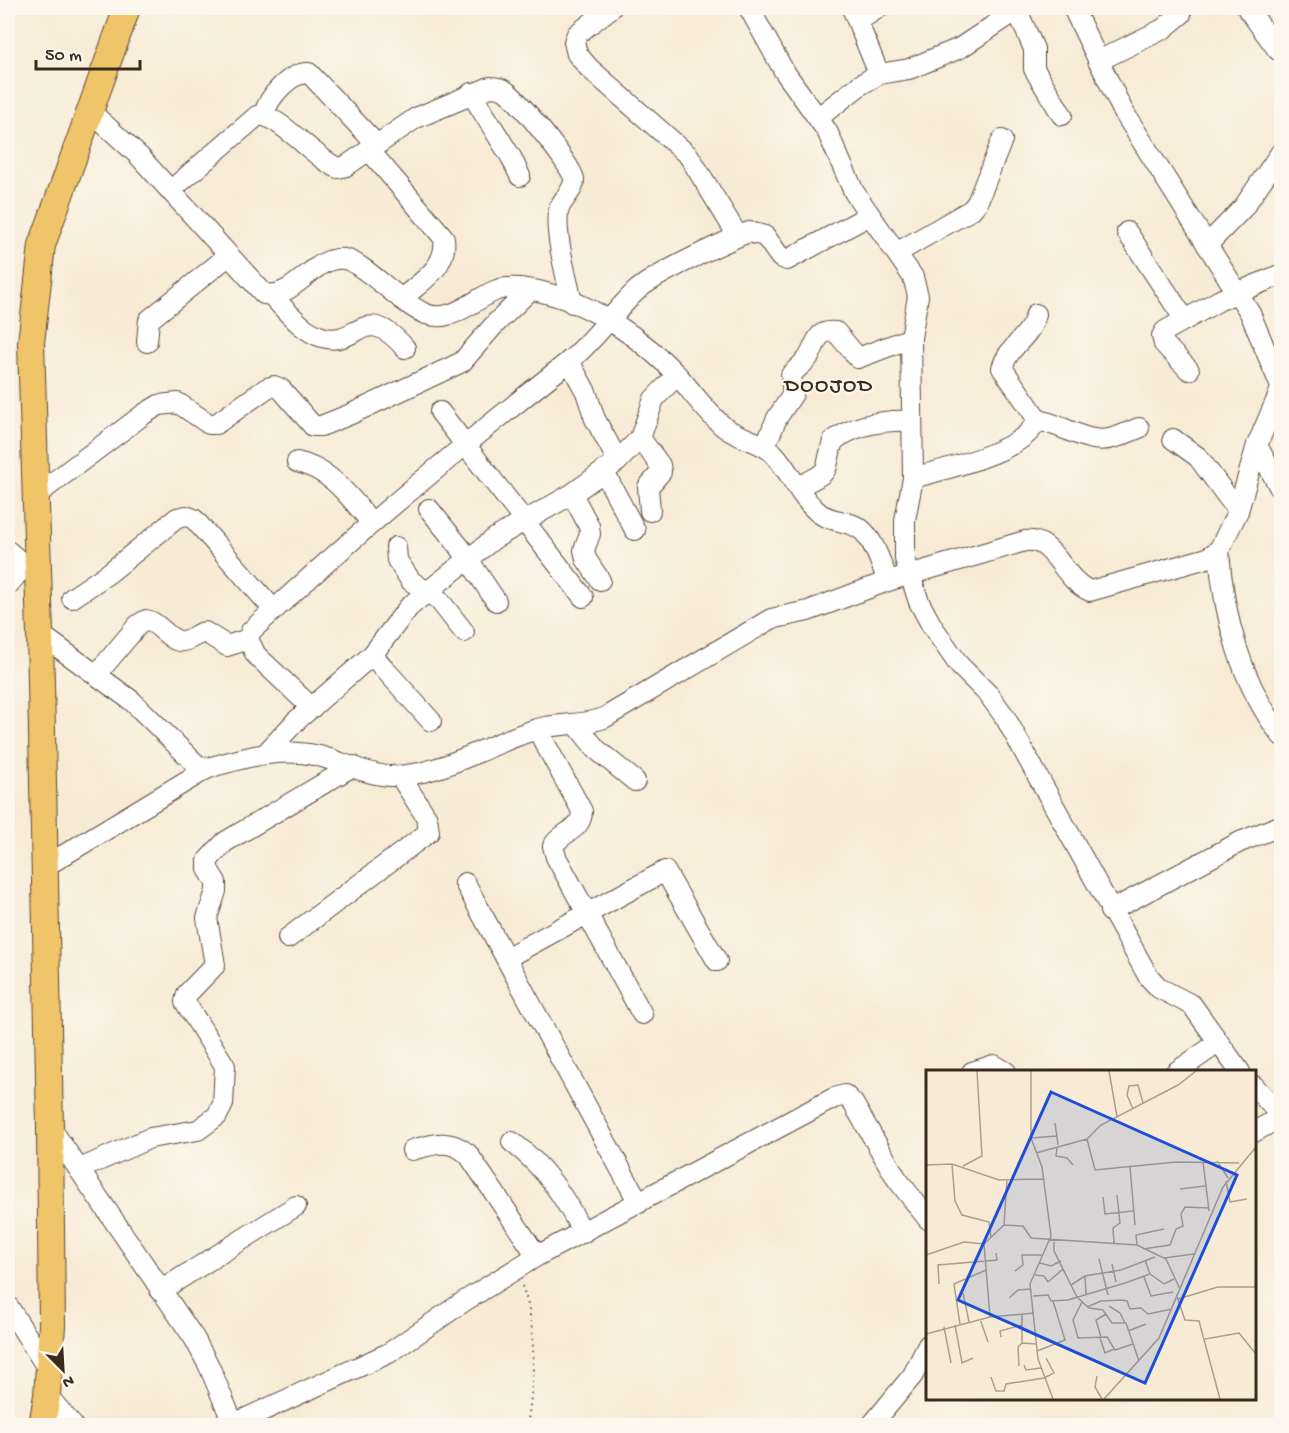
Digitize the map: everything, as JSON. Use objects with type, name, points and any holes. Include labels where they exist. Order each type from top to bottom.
[{"type":"main road","points":[[42,1425],[52,1326],[50,1127],[40,634],[31,571],[35,496],[31,343],[42,245],[127,8]]},
{"type":"street","points":[[611,8],[577,34],[574,42],[577,54],[589,68],[689,156],[738,236]]},
{"type":"street","points":[[749,8],[784,71],[803,100],[819,117],[854,192],[898,252],[913,277],[918,296],[911,338],[913,477],[903,544],[909,574],[919,602],[932,626],[959,665],[989,695],[1005,717],[1110,911],[1148,976],[1159,988],[1192,1005],[1239,1070]]},
{"type":"street","points":[[878,8],[855,14],[879,74]]},
{"type":"street","points":[[1073,8],[1123,111],[1250,313],[1281,387],[1257,445],[1238,511],[1219,550],[1222,593],[1229,624],[1258,697],[1281,736]]},
{"type":"street","points":[[1247,8],[1278,50]]},
{"type":"street","points":[[819,117],[860,85],[879,74],[909,69],[960,48],[1019,9],[1034,49],[1034,69],[1062,115]]},
{"type":"street","points":[[1098,61],[1163,29],[1181,14]]},
{"type":"street","points":[[170,191],[249,123],[264,115],[269,100],[293,77],[309,73],[373,148],[444,238],[445,249],[442,261],[401,299]]},
{"type":"street","points":[[264,115],[338,168],[373,148],[416,118],[471,93],[490,87],[508,92],[570,168],[574,178],[573,186],[558,210],[558,224],[572,303]]},
{"type":"street","points":[[471,93],[511,157],[520,176]]},
{"type":"street","points":[[90,111],[139,156],[255,288],[272,296],[301,324],[324,338],[338,337],[371,326],[378,327],[386,329],[405,348]]},
{"type":"street","points":[[898,252],[971,210],[977,203],[1002,140]]},
{"type":"street","points":[[1207,245],[1243,208],[1281,151]]},
{"type":"street","points":[[312,708],[256,655],[248,639],[251,631],[372,523],[464,443],[569,361],[645,285],[749,232],[765,236],[780,257],[787,260],[870,214]]},
{"type":"street","points":[[1127,232],[1185,320]]},
{"type":"street","points":[[147,342],[149,320],[228,256]]},
{"type":"street","points":[[272,296],[281,293],[324,263],[345,259],[355,263],[401,299],[426,314],[438,317],[454,313],[497,290],[512,288],[548,293],[609,320],[655,353],[722,425],[735,434],[765,446],[774,454],[821,514],[862,530],[870,540],[888,580]]},
{"type":"street","points":[[1189,370],[1164,344],[1162,336],[1165,331],[1220,300],[1281,274]]},
{"type":"street","points":[[35,496],[114,435],[159,405],[178,403],[209,423],[216,424],[267,388],[274,386],[281,389],[313,426],[321,426],[351,414],[462,362],[495,324],[530,290]]},
{"type":"street","points":[[1036,314],[1028,334],[1004,360],[1002,368],[1037,420],[1062,425],[1092,440],[1111,439],[1139,428]]},
{"type":"street","points":[[765,446],[777,418],[793,394],[791,375],[810,355],[819,336],[828,331],[836,332],[858,358],[911,338]]},
{"type":"street","points":[[569,361],[586,392],[635,530]]},
{"type":"street","points":[[268,751],[279,737],[372,655],[409,608],[427,592],[468,558],[523,522],[572,494],[611,466],[640,438],[654,399],[677,375]]},
{"type":"street","points":[[440,412],[583,597]]},
{"type":"street","points":[[798,487],[826,472],[830,464],[833,441],[841,436],[885,420],[911,421]]},
{"type":"street","points":[[913,477],[1001,449],[1029,432],[1037,420]]},
{"type":"street","points":[[640,438],[660,465],[661,472],[648,487],[650,511]]},
{"type":"street","points":[[1173,439],[1198,457],[1238,511]]},
{"type":"street","points":[[1257,445],[1281,492]]},
{"type":"street","points":[[297,462],[314,466],[334,480],[372,523]]},
{"type":"street","points":[[572,494],[589,526],[590,534],[584,550],[586,559],[600,580]]},
{"type":"street","points":[[429,509],[468,558],[496,601]]},
{"type":"street","points":[[72,598],[109,573],[177,518],[186,516],[194,519],[274,610]]},
{"type":"street","points":[[44,867],[208,768],[268,751],[318,756],[386,776],[400,776],[464,758],[537,729],[577,725],[604,718],[771,619],[808,611],[909,574],[1036,540],[1046,545],[1079,587],[1090,591],[1101,590],[1207,558],[1219,550]]},
{"type":"street","points":[[396,547],[398,560],[411,581],[439,600],[464,632]]},
{"type":"street","points":[[8,551],[31,571],[8,585]]},
{"type":"street","points":[[97,674],[138,626],[146,620],[153,621],[177,640],[183,641],[205,632],[227,646],[248,639]]},
{"type":"street","points":[[40,634],[97,674],[154,720],[198,766],[208,768]]},
{"type":"street","points":[[372,655],[431,722]]},
{"type":"street","points":[[577,725],[596,749],[635,781]]},
{"type":"street","points":[[537,729],[582,811],[582,820],[576,828],[557,840],[553,846],[556,858],[642,1014]]},
{"type":"street","points":[[80,1169],[150,1138],[198,1130],[217,1116],[223,1104],[225,1066],[185,1002],[187,994],[215,965],[207,918],[216,891],[216,882],[208,869],[208,860],[225,842],[353,766]]},
{"type":"street","points":[[288,938],[429,832],[427,818],[400,776]]},
{"type":"street","points":[[1110,911],[1240,842],[1281,825]]},
{"type":"street","points":[[506,958],[586,912],[665,871],[717,961]]},
{"type":"street","points":[[465,884],[639,1203]]},
{"type":"street","points":[[1178,1070],[1218,1043]]},
{"type":"street","points":[[976,1070],[994,1065],[1004,1070]]},
{"type":"street","points":[[1256,1088],[1281,1117],[1256,1131]]},
{"type":"street","points":[[50,1127],[199,1347],[231,1424],[389,1353],[537,1257],[834,1098],[845,1095],[853,1103],[897,1179],[926,1218]]},
{"type":"street","points":[[412,1150],[445,1142],[457,1145],[468,1154],[537,1257]]},
{"type":"street","points":[[512,1142],[533,1158],[551,1178],[564,1196],[582,1233]]},
{"type":"street","points":[[160,1290],[297,1206]]},
{"type":"street","points":[[8,1306],[48,1383],[73,1425]]},
{"type":"street","points":[[871,1425],[913,1375],[926,1347]]},
{"type":"path","points":[[515,1270],[528,1309],[533,1362],[533,1391],[527,1425]]},
{"type":"district","name":"DOOJOD","points":[[829,383]]}]
